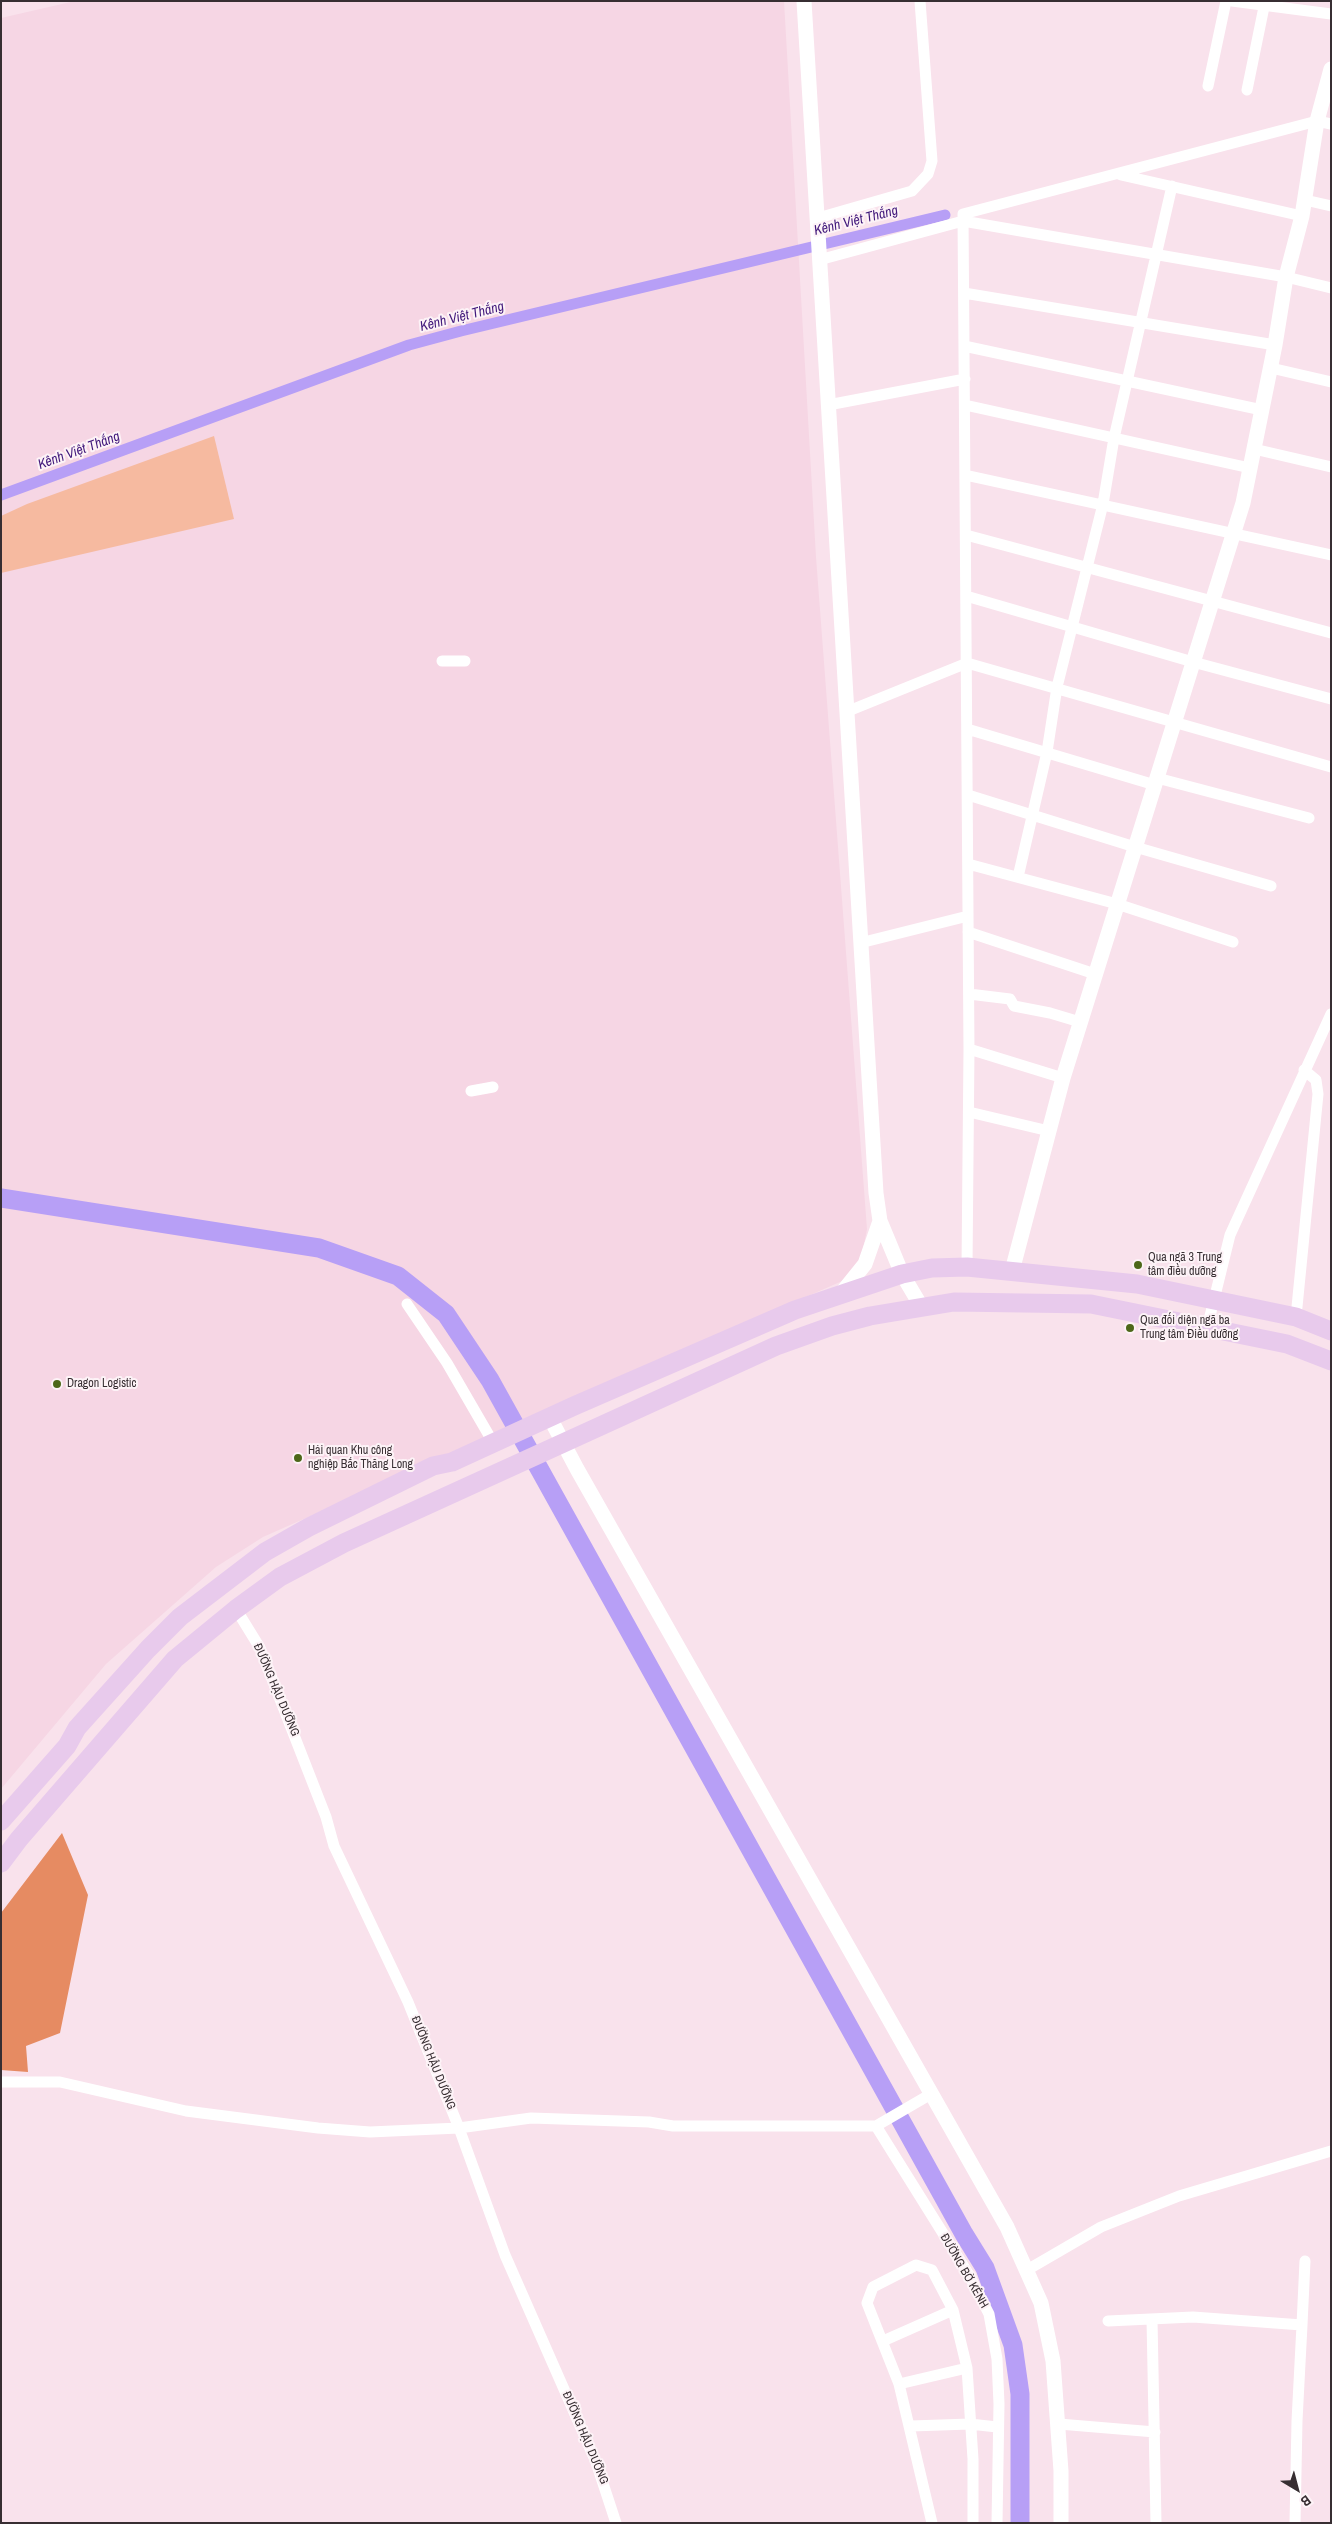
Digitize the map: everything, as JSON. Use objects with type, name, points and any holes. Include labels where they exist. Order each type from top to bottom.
[{"type":"main road","points":[[1,1821],[66,1746],[77,1728],[148,1649],[180,1617],[265,1552],[300,1531],[433,1466],[452,1462],[795,1310],[902,1274],[932,1268],[967,1267],[1137,1284],[1296,1317],[1331,1331]]},
{"type":"main road","points":[[1,1863],[19,1839],[174,1659],[236,1609],[280,1577],[344,1543],[776,1346],[832,1326],[921,1306],[954,1302],[1091,1304],[1288,1344],[1331,1361]]},
{"type":"street","points":[[804,1],[876,1193],[880,1220],[902,1274],[921,1306]]},
{"type":"street","points":[[818,220],[912,190],[928,174],[932,161],[920,1]]},
{"type":"street","points":[[1208,86],[1226,1]]},
{"type":"street","points":[[1232,1],[1264,7],[1331,14]]},
{"type":"street","points":[[1247,90],[1264,7]]},
{"type":"street","points":[[1012,1271],[1063,1078],[1234,533],[1271,368],[1286,277],[1324,122],[1331,69]]},
{"type":"street","points":[[967,1267],[969,994],[963,214],[1324,122]]},
{"type":"street","points":[[1118,174],[1172,186],[1303,208],[1331,206]]},
{"type":"street","points":[[1018,877],[1034,815],[1047,752],[1057,687],[1085,568],[1103,504],[1114,438],[1172,186]]},
{"type":"street","points":[[819,259],[963,221],[1286,277],[1331,288]]},
{"type":"street","points":[[964,293],[1275,345]]},
{"type":"street","points":[[964,346],[1262,410]]},
{"type":"street","points":[[1271,368],[1331,382]]},
{"type":"street","points":[[828,405],[965,379]]},
{"type":"street","points":[[965,405],[1250,468]]},
{"type":"street","points":[[1254,449],[1331,467]]},
{"type":"street","points":[[965,474],[1331,555]]},
{"type":"street","points":[[966,535],[1331,633]]},
{"type":"street","points":[[966,596],[1193,662],[1331,699]]},
{"type":"street","points":[[442,661],[465,660]]},
{"type":"street","points":[[846,712],[967,663],[1057,687],[1331,767]]},
{"type":"street","points":[[967,729],[1156,782],[1309,818]]},
{"type":"street","points":[[968,795],[1135,847],[1271,886]]},
{"type":"street","points":[[968,864],[1117,904],[1233,942]]},
{"type":"street","points":[[860,943],[968,916]]},
{"type":"street","points":[[968,932],[1095,974]]},
{"type":"street","points":[[969,994],[1010,999],[1014,1006],[1050,1013],[1080,1022]]},
{"type":"street","points":[[1207,1328],[1230,1235],[1331,1014]]},
{"type":"street","points":[[969,1049],[1063,1078]]},
{"type":"street","points":[[1296,1317],[1318,1094],[1316,1080],[1304,1070]]},
{"type":"street","points":[[471,1091],[493,1087]]},
{"type":"street","points":[[969,1112],[1049,1131]]},
{"type":"street","points":[[840,1295],[865,1264],[880,1220]]},
{"type":"street","points":[[407,1304],[500,1441]]},
{"type":"street","points":[[550,1418],[1007,2227],[1042,2302],[1053,2361],[1059,2424],[1061,2523]]},
{"type":"street","name":"ĐƯỜNG HẬU DƯỠNG","points":[[236,1609],[260,1648],[323,1808],[334,1846],[408,2002],[460,2128],[504,2255],[596,2462],[616,2523]]},
{"type":"street","points":[[1,2082],[60,2082],[186,2111],[318,2128],[370,2132],[460,2128],[531,2118],[649,2122],[672,2126],[876,2126],[931,2094]]},
{"type":"street","name":"ĐƯỜNG BỜ KÊNH","points":[[876,2126],[968,2275],[989,2314],[997,2359],[999,2404],[997,2428],[997,2523]]},
{"type":"street","points":[[1027,2270],[1101,2227],[1179,2196],[1331,2151]]},
{"type":"street","points":[[1295,2523],[1297,2421],[1305,2261]]},
{"type":"street","points":[[932,2523],[900,2384],[867,2303],[873,2287],[916,2265],[932,2270],[953,2310],[967,2368],[973,2459],[973,2523]]},
{"type":"street","points":[[883,2341],[953,2310]]},
{"type":"street","points":[[1108,2321],[1193,2317],[1302,2325]]},
{"type":"street","points":[[1152,2319],[1156,2523]]},
{"type":"street","points":[[900,2384],[967,2368]]},
{"type":"street","points":[[911,2426],[970,2424],[997,2428]]},
{"type":"street","points":[[1059,2424],[1155,2432]]},
{"type":"shaded area","points":[[75,1],[784,1],[816,557],[867,1229],[858,1274],[263,1537],[216,1567],[106,1664],[1,1789],[1,18]]},
{"type":"shaded area","points":[[214,436],[234,519],[1,573],[1,516],[27,504]]},
{"type":"shaded area","points":[[62,1833],[88,1895],[60,2033],[26,2046],[28,2072],[1,2070],[1,1913]]},
{"type":"waterway","name":"Kênh Việt Thắng","points":[[1,495],[409,345],[945,215]]},
{"type":"waterway","points":[[1,1198],[319,1248],[398,1276],[446,1314],[490,1380],[964,2234],[985,2268],[1013,2345],[1020,2394],[1020,2523]]},
{"type":"place","name":"Qua ngã 3 Trung tâm điều dưỡng","points":[[1138,1265]]},
{"type":"place","name":"Qua đối diện ngã ba Trung tâm Điều dưỡng","points":[[1130,1328]]},
{"type":"place","name":"Dragon Logistic","points":[[57,1384]]},
{"type":"place","name":"Hải quan Khu công nghiệp Bắc Thăng Long","points":[[298,1458]]}]
